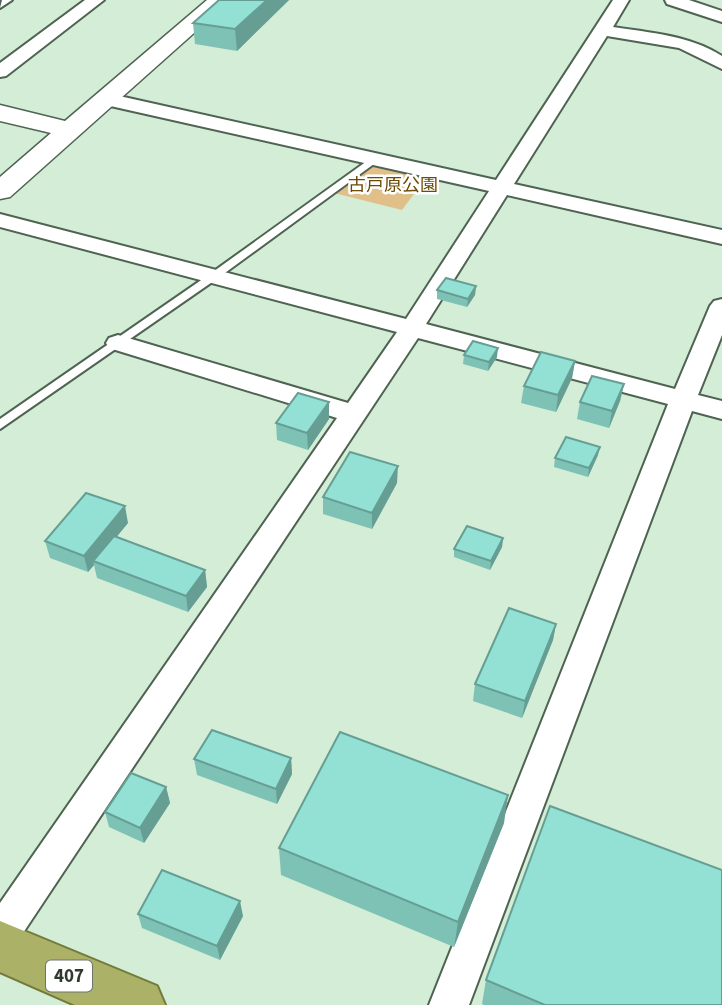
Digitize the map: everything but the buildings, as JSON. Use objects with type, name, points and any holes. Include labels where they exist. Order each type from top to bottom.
[{"type":"highway","name":"407","points":[[0,946],[138,1005]]},
{"type":"street","points":[[0,72],[96,0]]},
{"type":"street","points":[[0,191],[220,0]]},
{"type":"street","points":[[0,935],[412,328],[621,0]]},
{"type":"street","points":[[673,0],[718,13]]},
{"type":"street","points":[[602,30],[682,43],[699,49],[722,64]]},
{"type":"street","points":[[106,99],[722,237]]},
{"type":"street","points":[[0,113],[71,130]]},
{"type":"street","points":[[0,220],[722,410]]},
{"type":"street","points":[[449,1005],[683,400],[722,306]]},
{"type":"street","points":[[118,343],[354,414]]},
{"type":"lane","points":[[0,5],[8,0]]},
{"type":"lane","points":[[0,425],[214,276],[374,159]]},
{"type":"green space","name":"古戸原公園","points":[[374,159],[431,171],[402,210],[334,193]]}]
